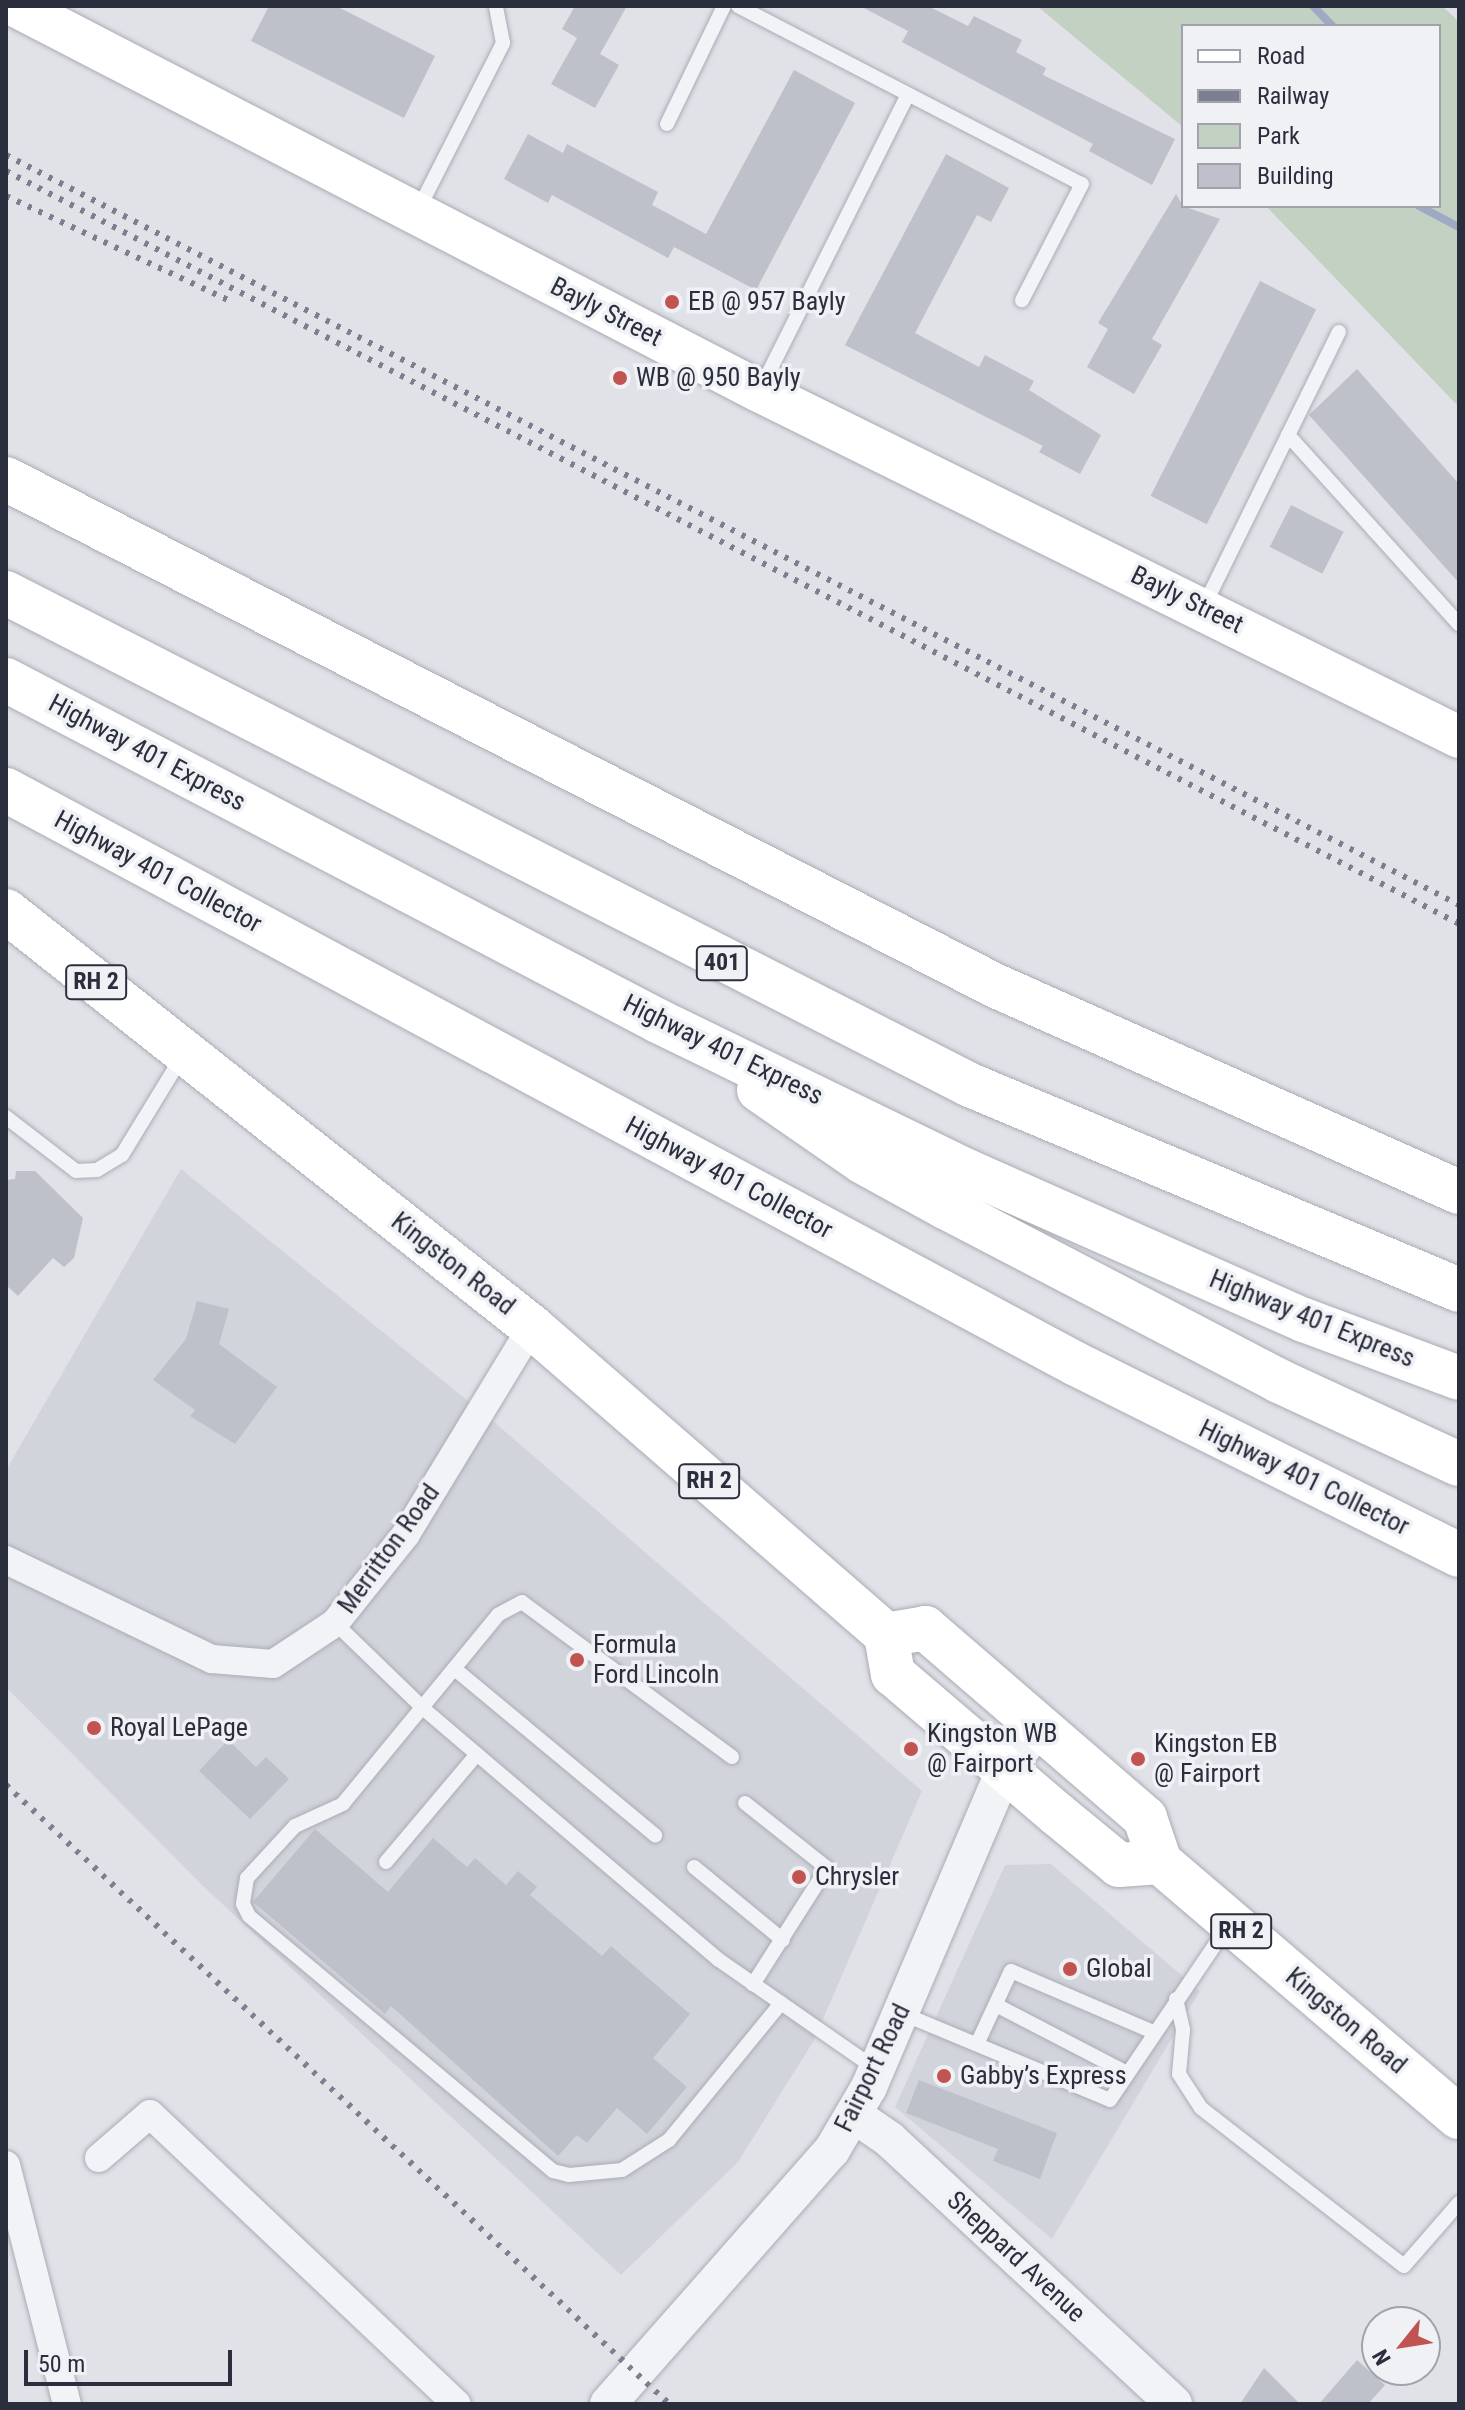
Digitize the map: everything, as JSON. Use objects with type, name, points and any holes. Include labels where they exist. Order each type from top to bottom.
[{"type":"main road","name":"Bayly Street","points":[[16,6],[759,391],[1459,737]]},
{"type":"main road","points":[[6,479],[996,986],[1459,1192]]},
{"type":"main road","name":"401","points":[[6,593],[970,1085],[1459,1290]]},
{"type":"main road","name":"Highway 401 Express","points":[[6,680],[658,1021],[967,1171],[1304,1320],[1459,1378]]},
{"type":"main road","name":"Highway 401 Collector","points":[[6,790],[1076,1364],[1459,1555]]},
{"type":"main road","name":"Kingston Road","points":[[6,911],[532,1327],[886,1635]]},
{"type":"main road","points":[[658,1021],[863,1162],[1279,1381],[1459,1464]]},
{"type":"main road","points":[[925,1628],[1041,1726],[1145,1818],[1160,1862],[1119,1865],[1004,1770],[893,1674],[886,1635],[925,1628]]},
{"type":"main road","name":"Kingston Road","points":[[1160,1862],[1459,2117]]},
{"type":"street","name":"Merritton Road","points":[[6,1560],[212,1659],[273,1664],[335,1623],[406,1534],[532,1327]]},
{"type":"street","name":"Fairport Road","points":[[608,2404],[817,2171],[854,2115],[877,2070],[1004,1770],[1041,1726]]},
{"type":"street","points":[[99,2158],[150,2114],[457,2404]]},
{"type":"street","name":"Sheppard Avenue","points":[[854,2115],[889,2139],[1174,2404]]},
{"type":"street","points":[[7,2175],[67,2404]]},
{"type":"lane","points":[[416,214],[503,43],[496,6]]},
{"type":"lane","points":[[667,124],[724,6]]},
{"type":"lane","points":[[738,6],[907,97],[1082,184],[1022,300]]},
{"type":"lane","points":[[759,391],[907,97]]},
{"type":"lane","points":[[1203,608],[1339,332]]},
{"type":"lane","points":[[1288,435],[1459,624]]},
{"type":"lane","points":[[6,1117],[76,1171],[97,1170],[122,1155],[185,1052]]},
{"type":"lane","points":[[732,1757],[535,1605],[522,1602],[498,1615],[425,1710],[343,1804],[295,1826],[247,1878],[243,1904],[249,1916],[553,2171],[622,2170],[645,2159],[701,2103],[781,2003]]},
{"type":"lane","points":[[335,1623],[425,1710],[753,1984],[877,2070]]},
{"type":"lane","points":[[456,1670],[655,1835]]},
{"type":"lane","points":[[386,1862],[477,1754]]},
{"type":"lane","points":[[745,1803],[827,1868],[753,1984]]},
{"type":"lane","points":[[694,1867],[783,1940]]},
{"type":"lane","points":[[901,2013],[978,2042],[1110,2100],[1153,2032],[1231,1922]]},
{"type":"lane","points":[[978,2042],[1011,1971],[1153,2032]]},
{"type":"lane","points":[[1176,1999],[1183,2030],[1179,2074],[1201,2108],[1404,2266],[1459,2203]]},
{"type":"lane","points":[[996,2005],[1127,2073]]},
{"type":"shaded area","points":[[181,1169],[493,1421],[922,1791],[813,2042],[738,2162],[621,2275],[203,1886],[6,1687],[6,1470]]},
{"type":"shaded area","points":[[1051,1864],[1200,1991],[1052,2239],[895,2107],[1005,1865]]},
{"type":"green space","points":[[1037,6],[1442,6],[1454,17],[1459,23],[1459,407],[1268,208],[1441,208],[1441,24],[1181,24],[1181,125]]},
{"type":"building","points":[[269,6],[336,6],[435,56],[404,118],[251,41]]},
{"type":"building","points":[[575,6],[627,6],[600,54],[619,65],[595,108],[551,84],[577,38],[562,29]]},
{"type":"building","points":[[860,6],[928,6],[968,26],[974,16],[1022,40],[1016,52],[1046,68],[1043,75],[1175,139],[1152,185],[1089,151],[1093,144],[902,42],[908,31]]},
{"type":"building","points":[[794,70],[855,103],[756,290],[674,247],[668,258],[552,195],[548,203],[504,179],[528,134],[563,153],[567,144],[658,192],[652,205],[706,234]]},
{"type":"building","points":[[946,154],[1009,188],[991,222],[977,215],[915,333],[979,367],[985,355],[1034,381],[1029,390],[1101,435],[1080,474],[1039,452],[1043,446],[845,345]]},
{"type":"building","points":[[1176,194],[1181,208],[1220,219],[1152,339],[1162,345],[1134,394],[1087,367],[1108,329],[1098,323]]},
{"type":"building","points":[[1260,281],[1316,310],[1207,524],[1151,496]]},
{"type":"building","points":[[1357,369],[1459,484],[1459,583],[1309,415]]},
{"type":"building","points":[[1291,505],[1344,532],[1322,574],[1270,547]]},
{"type":"building","points":[[16,1171],[35,1171],[83,1218],[74,1258],[64,1267],[53,1258],[18,1296],[6,1285],[6,1180],[15,1179]]},
{"type":"building","points":[[197,1301],[229,1309],[219,1344],[277,1387],[235,1444],[190,1416],[195,1410],[153,1380],[186,1339]]},
{"type":"building","points":[[228,1740],[256,1767],[266,1757],[289,1779],[250,1819],[199,1771]]},
{"type":"building","points":[[315,1829],[388,1892],[433,1838],[467,1867],[475,1858],[506,1885],[518,1871],[537,1887],[530,1895],[602,1956],[611,1946],[690,2014],[653,2058],[687,2087],[647,2134],[617,2108],[587,2143],[577,2135],[558,2156],[391,2006],[385,2014],[253,1902]]},
{"type":"building","points":[[919,2080],[1057,2133],[1040,2179],[993,2161],[998,2149],[906,2113]]},
{"type":"building","points":[[1357,2360],[1361,2364],[1361,2386],[1384,2386],[1368,2404],[1319,2404]]},
{"type":"building","points":[[1264,2368],[1300,2404],[1240,2404]]},
{"type":"waterway","points":[[1313,6],[1330,24]]},
{"type":"waterway","points":[[1423,208],[1459,227]]},
{"type":"railway","points":[[6,155],[1459,905]]},
{"type":"railway","points":[[6,171],[1459,924]]},
{"type":"railway","points":[[6,196],[230,301]]},
{"type":"railway","points":[[6,1785],[669,2404]]},
{"type":"place","name":"EB @ 957 Bayly","points":[[672,302]]},
{"type":"place","name":"WB @ 950 Bayly","points":[[620,378]]},
{"type":"place","name":"Formula Ford Lincoln","points":[[577,1660]]},
{"type":"place","name":"Royal LePage","points":[[94,1728]]},
{"type":"place","name":"Kingston WB @ Fairport","points":[[911,1749]]},
{"type":"place","name":"Kingston EB @ Fairport","points":[[1138,1759]]},
{"type":"place","name":"Chrysler","points":[[799,1877]]},
{"type":"place","name":"Global","points":[[1070,1969]]},
{"type":"place","name":"Gabby’s Express","points":[[944,2076]]}]
